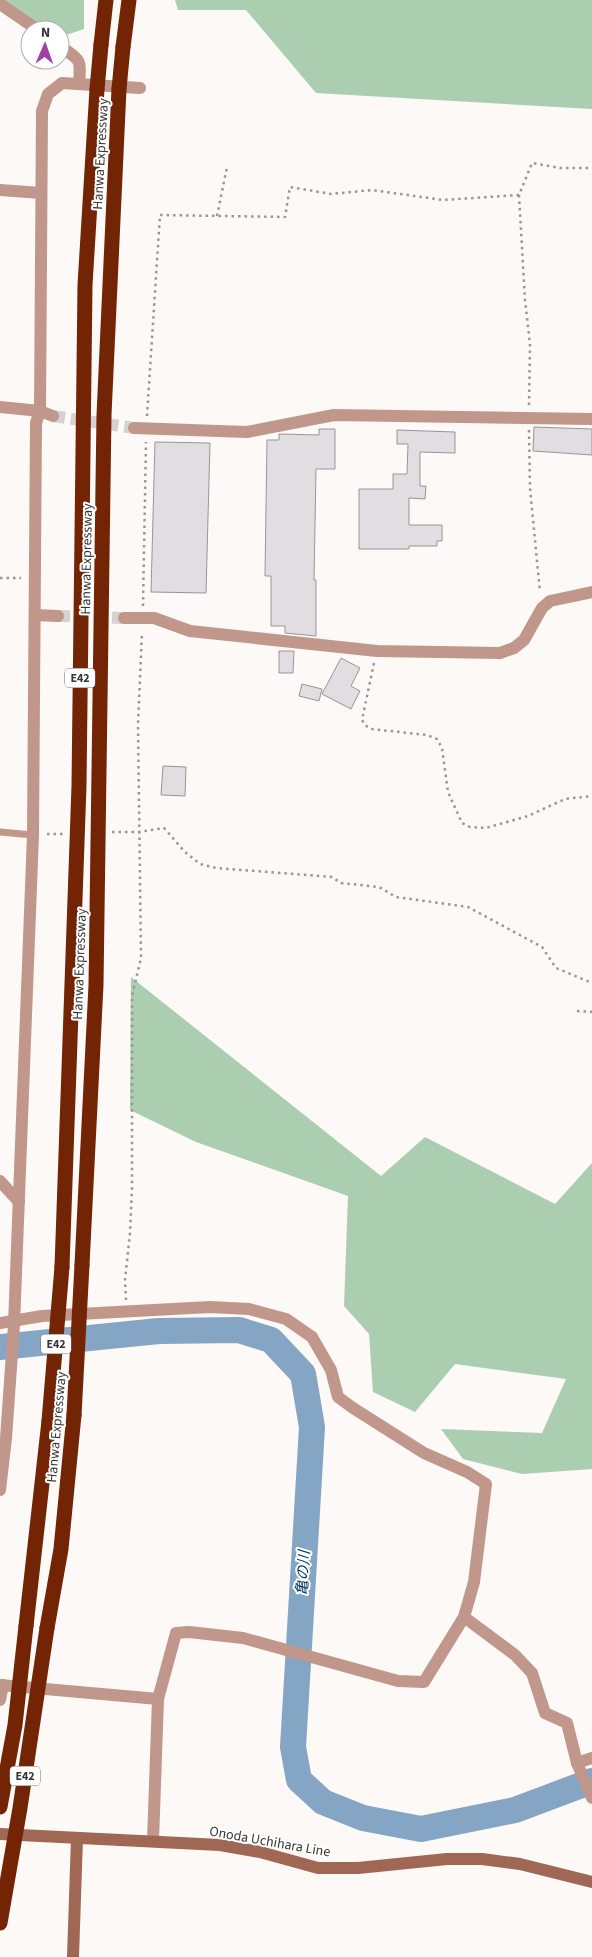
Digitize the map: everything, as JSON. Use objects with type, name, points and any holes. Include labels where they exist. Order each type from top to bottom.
[{"type":"highway","name":"Hanwa Expressway","points":[[0,1807],[15,1725],[50,1421],[62,1267],[79,786],[85,285],[100,45],[106,0]]},
{"type":"highway","name":"Hanwa Expressway","points":[[0,1923],[22,1799],[47,1628],[61,1549],[74,1415],[96,985],[104,415],[119,89],[129,0]]},
{"type":"main road","name":"Onoda Uchihara Line","points":[[0,1834],[220,1845],[260,1852],[318,1868],[358,1868],[447,1859],[482,1859],[520,1864],[592,1882]]},
{"type":"main road","points":[[73,1957],[77,1838]]},
{"type":"street","points":[[0,4],[23,20]]},
{"type":"street","points":[[70,53],[81,63],[79,84]]},
{"type":"street","points":[[0,1490],[14,1323],[33,834],[34,578],[36,423],[40,411],[42,111],[48,94],[62,83],[140,88]]},
{"type":"street","points":[[0,190],[41,193]]},
{"type":"street","points":[[0,407],[40,411],[53,416]]},
{"type":"street","points":[[134,428],[247,432],[334,415],[592,419]]},
{"type":"street","points":[[124,618],[154,618],[190,631],[377,651],[500,653],[514,648],[524,640],[542,608],[550,601],[592,592]]},
{"type":"street","points":[[35,615],[58,616]]},
{"type":"street","points":[[0,1181],[19,1202]]},
{"type":"street","points":[[0,1322],[14,1323],[42,1316],[210,1307],[249,1309],[286,1319],[312,1337],[331,1370],[338,1397],[424,1453],[467,1472],[486,1484],[474,1582],[464,1617],[424,1682],[398,1681],[243,1638],[176,1632],[158,1699],[153,1841]]},
{"type":"street","points":[[464,1617],[515,1655],[532,1673],[545,1713],[567,1723],[577,1763],[592,1798]]},
{"type":"street","points":[[0,1700],[1,1685],[158,1699]]},
{"type":"street","points":[[577,1763],[592,1758]]},
{"type":"lane","points":[[0,832],[33,834]]},
{"type":"path","points":[[542,608],[530,488],[530,344],[525,300],[519,196],[532,163],[560,168],[592,168]]},
{"type":"path","points":[[217,216],[226,167]]},
{"type":"path","points":[[0,578],[34,578]]},
{"type":"path","points":[[377,651],[362,720],[371,729],[427,735],[437,739],[442,748],[448,792],[462,823],[470,827],[486,828],[528,816],[565,799],[592,796]]},
{"type":"path","points":[[110,832],[139,832],[164,828],[200,864],[332,877],[341,882],[379,887],[396,897],[468,907],[542,947],[556,968],[592,983]]},
{"type":"path","points":[[33,834],[72,833]]},
{"type":"path","points":[[577,1012],[592,1012]]},
{"type":"green space","points":[[1,0],[84,0],[84,29],[70,34],[70,20],[22,20]]},
{"type":"green space","points":[[175,0],[592,0],[592,109],[316,93],[246,10],[178,10]]},
{"type":"green space","points":[[131,977],[381,1176],[425,1137],[555,1204],[592,1163],[592,1469],[522,1474],[463,1459],[441,1429],[542,1433],[566,1379],[455,1364],[415,1412],[373,1392],[369,1334],[344,1306],[348,1196],[196,1142],[130,1110]]},
{"type":"building","points":[[534,427],[592,429],[592,455],[533,451]]},
{"type":"building","points":[[319,429],[335,429],[335,469],[316,469],[314,580],[316,580],[316,636],[285,633],[285,626],[271,626],[271,576],[265,576],[267,440],[279,440],[279,434],[319,435]]},
{"type":"building","points":[[397,430],[455,432],[455,453],[420,452],[420,486],[426,486],[425,499],[409,498],[409,525],[442,525],[442,541],[437,541],[437,546],[409,546],[409,549],[359,549],[359,489],[393,489],[393,474],[407,474],[408,444],[397,444]]},
{"type":"building","points":[[155,442],[210,443],[206,593],[151,592]]},
{"type":"building","points":[[279,651],[294,651],[293,673],[279,673]]},
{"type":"building","points":[[341,658],[360,668],[351,686],[360,691],[351,709],[322,694]]},
{"type":"building","points":[[302,684],[322,689],[319,701],[299,696]]},
{"type":"building","points":[[163,766],[186,767],[185,796],[161,795]]},
{"type":"waterway","name":"亀の川","points":[[0,1347],[159,1331],[239,1330],[271,1340],[303,1374],[312,1427],[293,1747],[299,1780],[323,1802],[363,1818],[421,1829],[515,1810],[592,1781]]},
{"type":"tunnel","points":[[53,416],[134,428]]},
{"type":"tunnel","points":[[58,616],[124,618]]}]
